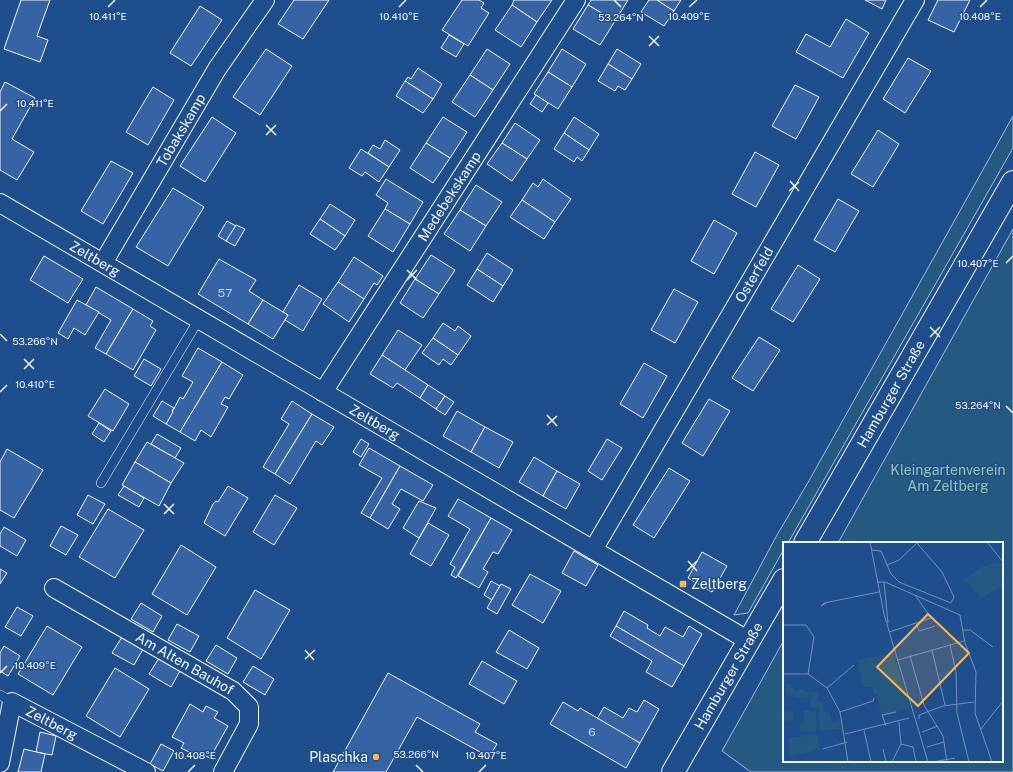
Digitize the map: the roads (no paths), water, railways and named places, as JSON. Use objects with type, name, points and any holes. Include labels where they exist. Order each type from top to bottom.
[{"type":"main road","name":"Hamburger Straße","points":[[806,542],[1013,182]]},
{"type":"main road","name":"Hamburger Straße","points":[[673,772],[783,582]]},
{"type":"street","name":"Tobakskamp","points":[[103,263],[217,69],[265,0]]},
{"type":"street","name":"Medebekskamp","points":[[323,392],[576,0]]},
{"type":"street","name":"Osterfeld","points":[[593,550],[915,0]]},
{"type":"street","name":"Zeltberg","points":[[0,203],[749,641]]},
{"type":"street","name":"Am Alten Bauhof","points":[[54,588],[233,691],[249,707],[249,724],[223,772]]},
{"type":"street","name":"Zeltberg","points":[[0,763],[6,699],[146,772]]},
{"type":"lane","points":[[101,483],[199,319]]},
{"type":"place","name":"Zeltberg","points":[[683,584]]},
{"type":"place","name":"Plaschka","points":[[376,757]]},
{"type":"park label","name":"Kleingartenverein Am Zeltberg","points":[[948,478]]}]
